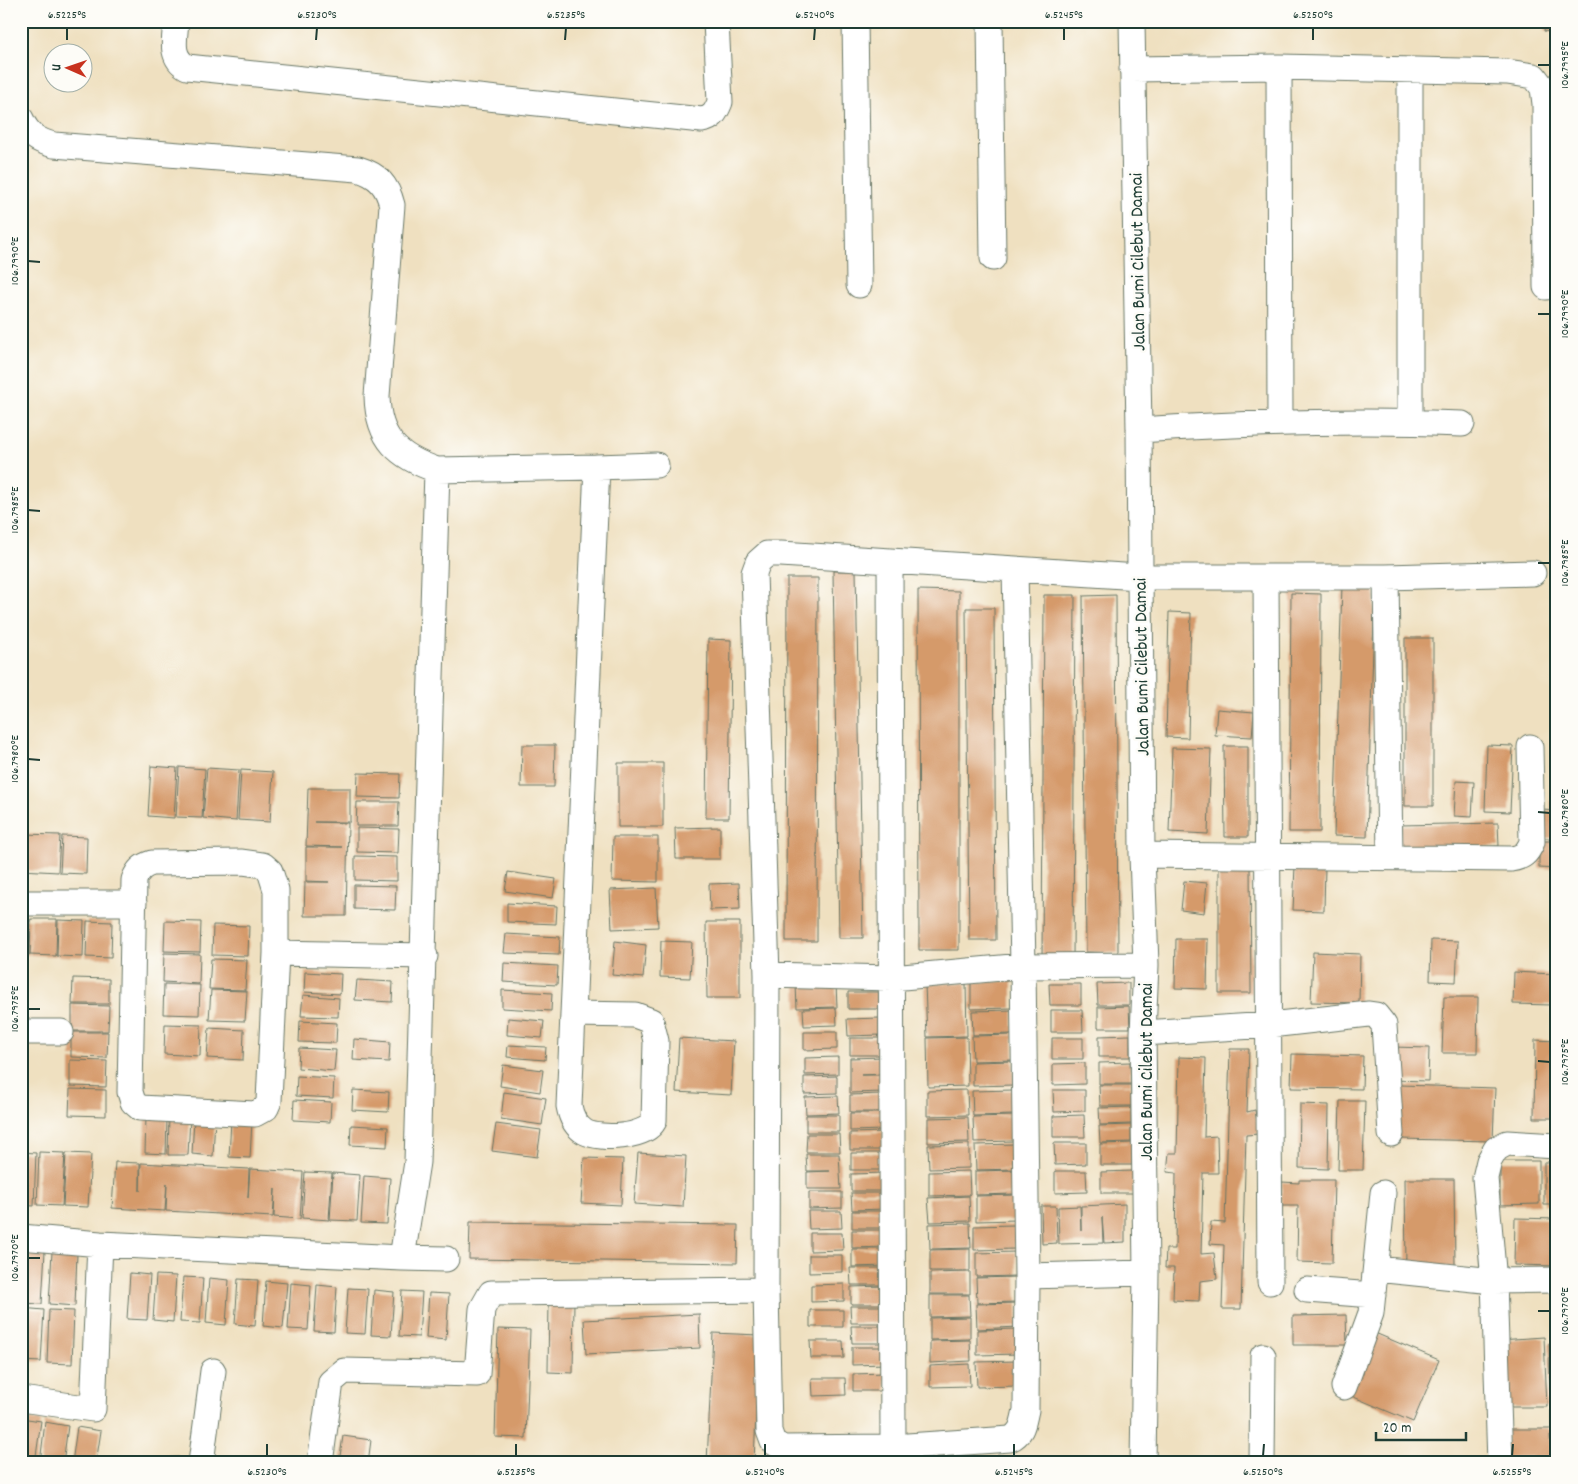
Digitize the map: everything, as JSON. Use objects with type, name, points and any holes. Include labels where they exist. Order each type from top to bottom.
[{"type":"street","points":[[176,21],[176,56],[180,64],[187,67],[702,120],[710,118],[717,111],[720,102],[716,21]]},
{"type":"street","points":[[855,21],[859,285]]},
{"type":"street","points":[[990,21],[993,258]]},
{"type":"street","name":"Jalan Bumi Cilebut Damai","points":[[1132,21],[1139,430],[1142,855],[1146,966],[1144,1033],[1146,1273],[1143,1463]]},
{"type":"street","points":[[1132,70],[1279,67],[1507,72],[1534,76],[1543,88],[1546,287]]},
{"type":"street","points":[[1279,67],[1280,423]]},
{"type":"street","points":[[1410,71],[1410,422]]},
{"type":"street","points":[[21,119],[30,134],[41,142],[54,146],[358,169],[371,172],[382,181],[389,192],[392,205],[377,414],[381,428],[390,442],[403,454],[420,464],[437,470],[656,466]]},
{"type":"street","points":[[1139,430],[1280,423],[1410,422],[1462,424]]},
{"type":"street","points":[[573,1014],[635,1015],[651,1021],[656,1040],[654,1121],[645,1131],[626,1135],[596,1135],[585,1132],[577,1126],[571,1116],[569,1106],[573,1014],[597,467]]},
{"type":"street","points":[[402,1258],[417,1162],[425,956],[437,470]]},
{"type":"street","points":[[1015,569],[1023,966],[1027,1276],[1026,1410],[1020,1432],[1010,1439],[893,1447],[783,1448],[773,1442],[769,1431],[766,1290],[767,975],[754,573],[758,562],[767,554],[1139,576],[1386,577],[1533,573]]},
{"type":"street","points":[[890,561],[893,1447]]},
{"type":"street","points":[[1266,577],[1270,1282]]},
{"type":"street","points":[[1386,577],[1390,857]]},
{"type":"street","points":[[1142,855],[1511,859],[1522,857],[1528,851],[1532,842],[1530,747]]},
{"type":"street","points":[[242,862],[263,865],[270,871],[276,890],[276,952],[269,1101],[266,1108],[255,1114],[140,1108],[133,1102],[130,1092],[134,880],[144,865],[242,862]]},
{"type":"street","points":[[21,903],[134,903]]},
{"type":"street","points":[[276,952],[425,956]]},
{"type":"street","points":[[767,975],[892,978],[1023,966],[1146,966]]},
{"type":"street","points":[[1144,1033],[1270,1025],[1369,1014],[1381,1018],[1384,1025],[1390,1134]]},
{"type":"street","points":[[21,1032],[61,1032]]},
{"type":"street","points":[[1500,1463],[1494,1281],[1485,1178],[1489,1161],[1496,1149],[1507,1143],[1557,1146]]},
{"type":"street","points":[[1344,1387],[1371,1313],[1383,1192]]},
{"type":"street","points":[[21,1236],[100,1244],[446,1260]]},
{"type":"street","points":[[21,1399],[93,1409],[100,1244]]},
{"type":"street","points":[[1376,1270],[1494,1281],[1557,1280]]},
{"type":"street","points":[[1027,1276],[1146,1273]]},
{"type":"street","points":[[320,1463],[330,1382],[344,1371],[477,1374],[482,1308],[491,1293],[766,1290]]},
{"type":"street","points":[[1307,1290],[1374,1295]]},
{"type":"street","points":[[1262,1463],[1263,1356]]},
{"type":"street","points":[[201,1463],[213,1371]]},
{"type":"building","points":[[1545,21],[1557,21],[1557,33],[1544,31]]},
{"type":"building","points":[[833,571],[856,571],[863,938],[839,938]]},
{"type":"building","points":[[787,578],[818,578],[817,941],[786,941]]},
{"type":"building","points":[[1342,585],[1375,585],[1367,837],[1334,836]]},
{"type":"building","points":[[918,590],[959,591],[959,950],[919,950]]},
{"type":"building","points":[[1291,593],[1321,594],[1320,832],[1289,832]]},
{"type":"building","points":[[1044,595],[1075,595],[1073,961],[1042,961]]},
{"type":"building","points":[[1116,595],[1118,953],[1086,952],[1083,596]]},
{"type":"building","points":[[966,608],[994,608],[996,940],[969,940]]},
{"type":"building","points":[[1169,612],[1191,613],[1188,738],[1166,737]]},
{"type":"building","points":[[1405,638],[1433,638],[1433,806],[1405,806]]},
{"type":"building","points":[[708,639],[731,640],[729,818],[706,818]]},
{"type":"building","points":[[1217,709],[1254,712],[1252,737],[1215,735]]},
{"type":"building","points":[[522,745],[555,745],[554,787],[521,787]]},
{"type":"building","points":[[1487,745],[1513,746],[1510,812],[1485,811]]},
{"type":"building","points":[[1224,746],[1248,746],[1248,837],[1225,837]]},
{"type":"building","points":[[1172,748],[1211,749],[1208,834],[1169,832]]},
{"type":"building","points":[[618,763],[663,763],[663,827],[618,827]]},
{"type":"building","points":[[151,766],[177,768],[174,818],[148,816]]},
{"type":"building","points":[[179,767],[205,769],[202,818],[176,817]]},
{"type":"building","points":[[207,768],[239,770],[236,821],[203,818]]},
{"type":"building","points":[[241,770],[273,772],[270,822],[238,820]]},
{"type":"building","points":[[358,773],[400,774],[399,798],[357,797]]},
{"type":"building","points":[[1456,781],[1474,782],[1472,817],[1454,816]]},
{"type":"building","points":[[1552,782],[1557,782],[1557,809],[1551,809]]},
{"type":"building","points":[[308,788],[350,788],[350,822],[314,822],[348,823],[346,916],[304,916],[305,882],[329,882],[306,881],[306,847],[342,847],[306,846]]},
{"type":"building","points":[[357,802],[399,802],[398,826],[356,826]]},
{"type":"building","points":[[1542,810],[1557,811],[1557,838],[1541,838]]},
{"type":"building","points":[[1498,823],[1499,846],[1400,849],[1400,825]]},
{"type":"building","points":[[720,827],[720,859],[676,859],[675,828]]},
{"type":"building","points":[[357,828],[399,829],[398,853],[357,852]]},
{"type":"building","points":[[21,834],[60,835],[58,872],[21,870]]},
{"type":"building","points":[[62,836],[87,837],[86,874],[60,873]]},
{"type":"building","points":[[613,837],[658,837],[658,882],[612,881]]},
{"type":"building","points":[[1539,841],[1557,841],[1557,869],[1539,868]]},
{"type":"building","points":[[355,856],[397,857],[397,881],[355,880]]},
{"type":"building","points":[[1219,865],[1250,865],[1251,993],[1219,993]]},
{"type":"building","points":[[1295,866],[1325,866],[1324,911],[1293,910]]},
{"type":"building","points":[[508,872],[556,879],[553,898],[505,891]]},
{"type":"building","points":[[1184,881],[1207,883],[1204,913],[1181,910]]},
{"type":"building","points":[[739,883],[740,909],[710,910],[709,884]]},
{"type":"building","points":[[354,885],[396,886],[395,910],[354,909]]},
{"type":"building","points":[[656,888],[658,927],[612,929],[610,890]]},
{"type":"building","points":[[507,903],[557,906],[556,924],[507,922]]},
{"type":"building","points":[[21,918],[30,919],[29,955],[21,955]]},
{"type":"building","points":[[31,919],[57,919],[56,956],[30,955]]},
{"type":"building","points":[[58,920],[84,921],[83,957],[57,956]]},
{"type":"building","points":[[87,921],[112,922],[111,958],[86,957]]},
{"type":"building","points":[[165,921],[201,922],[200,952],[164,951]]},
{"type":"building","points":[[706,922],[740,922],[740,998],[707,998]]},
{"type":"building","points":[[213,925],[249,926],[248,956],[212,955]]},
{"type":"building","points":[[506,934],[560,937],[559,955],[504,953]]},
{"type":"building","points":[[1176,939],[1208,939],[1207,989],[1175,988]]},
{"type":"building","points":[[1431,940],[1458,941],[1456,982],[1430,981]]},
{"type":"building","points":[[615,941],[646,945],[643,978],[612,975]]},
{"type":"building","points":[[661,941],[692,942],[690,978],[660,977]]},
{"type":"building","points":[[1313,952],[1360,954],[1359,1003],[1311,1002]]},
{"type":"building","points":[[164,953],[200,954],[199,984],[163,982]]},
{"type":"building","points":[[211,959],[247,960],[245,990],[209,989]]},
{"type":"building","points":[[504,963],[558,966],[557,985],[503,982]]},
{"type":"building","points":[[305,972],[341,974],[340,994],[304,992]]},
{"type":"building","points":[[1514,972],[1553,974],[1552,1005],[1513,1004]]},
{"type":"building","points":[[73,978],[109,979],[109,1004],[72,1004]]},
{"type":"building","points":[[357,980],[393,982],[392,1002],[355,1000]]},
{"type":"building","points":[[1012,981],[1012,1008],[971,1009],[971,982]]},
{"type":"building","points":[[966,983],[967,1036],[927,1037],[925,984]]},
{"type":"building","points":[[1129,983],[1129,1005],[1098,1005],[1097,984]]},
{"type":"building","points":[[164,984],[200,985],[199,1015],[163,1014]]},
{"type":"building","points":[[836,984],[837,1007],[797,1008],[796,985]]},
{"type":"building","points":[[1049,984],[1081,984],[1081,1005],[1050,1005]]},
{"type":"building","points":[[211,990],[247,991],[245,1021],[209,1020]]},
{"type":"building","points":[[502,990],[552,993],[551,1011],[502,1008]]},
{"type":"building","points":[[848,992],[881,992],[881,1009],[848,1009]]},
{"type":"building","points":[[303,995],[339,998],[338,1017],[301,1016]]},
{"type":"building","points":[[1444,997],[1478,997],[1477,1053],[1442,1053]]},
{"type":"building","points":[[72,1005],[109,1006],[108,1031],[72,1031]]},
{"type":"building","points":[[1129,1006],[1130,1028],[1098,1028],[1098,1007]]},
{"type":"building","points":[[836,1008],[837,1025],[804,1026],[803,1009]]},
{"type":"building","points":[[1013,1010],[1013,1034],[973,1035],[972,1011]]},
{"type":"building","points":[[1051,1010],[1082,1010],[1083,1032],[1051,1032]]},
{"type":"building","points":[[508,1018],[544,1021],[542,1038],[507,1035]]},
{"type":"building","points":[[880,1018],[881,1035],[848,1036],[847,1019]]},
{"type":"building","points":[[300,1021],[337,1023],[336,1043],[299,1042]]},
{"type":"building","points":[[165,1024],[201,1025],[200,1056],[164,1054]]},
{"type":"building","points":[[209,1028],[244,1030],[243,1060],[207,1058]]},
{"type":"building","points":[[71,1032],[108,1032],[107,1058],[71,1057]]},
{"type":"building","points":[[804,1032],[837,1032],[837,1049],[804,1050]]},
{"type":"building","points":[[1013,1035],[1014,1060],[973,1061],[972,1036]]},
{"type":"building","points":[[1130,1035],[1130,1057],[1099,1057],[1099,1036]]},
{"type":"building","points":[[967,1037],[968,1086],[928,1087],[927,1038]]},
{"type":"building","points":[[679,1038],[734,1041],[731,1095],[676,1092]]},
{"type":"building","points":[[850,1038],[883,1038],[883,1055],[850,1055]]},
{"type":"building","points":[[1052,1038],[1083,1038],[1083,1059],[1052,1059]]},
{"type":"building","points":[[354,1039],[390,1042],[389,1062],[353,1060]]},
{"type":"building","points":[[1535,1040],[1557,1041],[1555,1118],[1534,1118]]},
{"type":"building","points":[[508,1045],[546,1047],[545,1060],[507,1057]]},
{"type":"building","points":[[1392,1047],[1429,1048],[1428,1081],[1391,1080]]},
{"type":"building","points":[[299,1048],[336,1050],[334,1071],[298,1068]]},
{"type":"building","points":[[1230,1049],[1249,1049],[1247,1112],[1255,1110],[1259,1134],[1246,1135],[1241,1309],[1222,1309],[1224,1245],[1210,1244],[1211,1222],[1225,1223]]},
{"type":"building","points":[[1292,1054],[1363,1056],[1362,1089],[1291,1088]]},
{"type":"building","points":[[838,1057],[838,1074],[805,1075],[805,1058]]},
{"type":"building","points":[[883,1057],[883,1074],[861,1075],[883,1075],[883,1092],[850,1093],[850,1058]]},
{"type":"building","points":[[1179,1057],[1206,1058],[1204,1137],[1217,1136],[1218,1173],[1203,1173],[1201,1254],[1214,1253],[1217,1279],[1200,1281],[1199,1301],[1173,1300],[1174,1268],[1165,1268],[1166,1249],[1175,1249],[1176,1173],[1167,1172],[1169,1153],[1177,1153]]},
{"type":"building","points":[[70,1060],[107,1061],[106,1087],[70,1086]]},
{"type":"building","points":[[1013,1061],[1014,1085],[973,1086],[973,1062]]},
{"type":"building","points":[[1130,1062],[1131,1084],[1099,1084],[1099,1063]]},
{"type":"building","points":[[1085,1063],[1085,1084],[1053,1085],[1053,1064]]},
{"type":"building","points":[[503,1065],[543,1070],[540,1092],[500,1086]]},
{"type":"building","points":[[297,1076],[334,1078],[333,1098],[296,1096]]},
{"type":"building","points":[[837,1076],[837,1093],[804,1094],[804,1077]]},
{"type":"building","points":[[1099,1085],[1131,1085],[1131,1106],[1100,1106]]},
{"type":"building","points":[[1400,1085],[1495,1088],[1493,1141],[1399,1139]]},
{"type":"building","points":[[70,1089],[106,1090],[106,1116],[69,1115]]},
{"type":"building","points":[[353,1090],[389,1092],[388,1112],[352,1110]]},
{"type":"building","points":[[967,1090],[968,1115],[927,1116],[927,1091]]},
{"type":"building","points":[[1013,1090],[1014,1115],[973,1116],[972,1091]]},
{"type":"building","points":[[1053,1090],[1085,1090],[1085,1111],[1054,1112]]},
{"type":"building","points":[[504,1092],[546,1098],[542,1125],[501,1119]]},
{"type":"building","points":[[883,1094],[883,1112],[850,1112],[850,1095]]},
{"type":"building","points":[[838,1096],[839,1113],[806,1114],[805,1097]]},
{"type":"building","points":[[294,1100],[331,1102],[330,1122],[293,1120]]},
{"type":"building","points":[[1340,1101],[1365,1101],[1363,1170],[1338,1170]]},
{"type":"building","points":[[1300,1104],[1329,1105],[1328,1169],[1299,1168]]},
{"type":"building","points":[[1131,1107],[1131,1124],[1100,1125],[1099,1108]]},
{"type":"building","points":[[850,1113],[883,1113],[883,1130],[850,1131]]},
{"type":"building","points":[[806,1115],[839,1115],[839,1132],[806,1132]]},
{"type":"building","points":[[1084,1115],[1085,1137],[1053,1137],[1053,1116]]},
{"type":"building","points":[[146,1116],[167,1118],[166,1154],[145,1153]]},
{"type":"building","points":[[1014,1116],[1015,1141],[974,1142],[973,1117]]},
{"type":"building","points":[[169,1117],[190,1118],[188,1155],[168,1155]]},
{"type":"building","points":[[968,1117],[969,1142],[928,1143],[928,1118]]},
{"type":"building","points":[[194,1118],[215,1118],[213,1156],[192,1154]]},
{"type":"building","points":[[231,1120],[252,1121],[250,1158],[229,1157]]},
{"type":"building","points":[[496,1124],[541,1130],[537,1157],[492,1151]]},
{"type":"building","points":[[351,1125],[388,1127],[387,1147],[350,1145]]},
{"type":"building","points":[[1131,1125],[1131,1142],[1100,1143],[1099,1126]]},
{"type":"building","points":[[883,1132],[883,1150],[850,1150],[850,1133]]},
{"type":"building","points":[[807,1134],[839,1134],[840,1152],[806,1152]]},
{"type":"building","points":[[1054,1143],[1086,1143],[1086,1164],[1055,1165]]},
{"type":"building","points":[[1132,1143],[1132,1165],[1100,1165],[1100,1144]]},
{"type":"building","points":[[969,1144],[969,1168],[929,1169],[928,1145]]},
{"type":"building","points":[[1015,1144],[1016,1169],[976,1170],[975,1145]]},
{"type":"building","points":[[21,1152],[36,1153],[34,1206],[21,1205]]},
{"type":"building","points":[[39,1152],[65,1153],[62,1206],[37,1205]]},
{"type":"building","points":[[66,1153],[91,1154],[88,1207],[63,1206]]},
{"type":"building","points":[[638,1153],[686,1156],[683,1207],[634,1204]]},
{"type":"building","points":[[851,1153],[884,1153],[884,1170],[851,1170]]},
{"type":"building","points":[[806,1154],[839,1154],[841,1189],[807,1189],[807,1172],[830,1171],[807,1171]]},
{"type":"building","points":[[584,1158],[623,1159],[621,1205],[581,1203]]},
{"type":"building","points":[[1500,1161],[1539,1161],[1539,1204],[1500,1205]]},
{"type":"building","points":[[115,1162],[140,1163],[140,1191],[141,1163],[249,1169],[248,1198],[250,1169],[303,1172],[300,1219],[274,1217],[275,1189],[273,1217],[166,1211],[167,1183],[165,1211],[112,1208]]},
{"type":"building","points":[[1544,1162],[1557,1162],[1557,1205],[1544,1205]]},
{"type":"building","points":[[1016,1170],[1016,1194],[975,1195],[975,1171]]},
{"type":"building","points":[[969,1171],[970,1195],[929,1196],[929,1172]]},
{"type":"building","points":[[1055,1171],[1086,1171],[1087,1192],[1055,1193]]},
{"type":"building","points":[[1133,1171],[1133,1193],[1101,1193],[1101,1172]]},
{"type":"building","points":[[305,1172],[332,1173],[329,1220],[302,1218]]},
{"type":"building","points":[[333,1173],[360,1175],[357,1221],[330,1220]]},
{"type":"building","points":[[884,1173],[884,1191],[851,1191],[851,1174]]},
{"type":"building","points":[[364,1176],[390,1178],[387,1224],[361,1223]]},
{"type":"building","points":[[1405,1179],[1454,1179],[1455,1267],[1406,1268]]},
{"type":"building","points":[[1299,1180],[1334,1180],[1332,1263],[1297,1262],[1298,1206],[1281,1206],[1282,1182],[1299,1183]]},
{"type":"building","points":[[809,1192],[842,1192],[842,1208],[809,1209]]},
{"type":"building","points":[[851,1193],[885,1193],[885,1209],[852,1210]]},
{"type":"building","points":[[1016,1195],[1017,1220],[976,1221],[976,1196]]},
{"type":"building","points":[[969,1196],[970,1221],[930,1222],[928,1198]]},
{"type":"building","points":[[1125,1204],[1125,1242],[1104,1243],[1102,1217],[1103,1243],[1059,1244],[1058,1207],[1080,1206],[1081,1231],[1081,1206]]},
{"type":"building","points":[[1041,1206],[1056,1206],[1057,1243],[1042,1244]]},
{"type":"building","points":[[808,1211],[841,1211],[842,1228],[809,1229]]},
{"type":"building","points":[[852,1211],[885,1211],[885,1228],[852,1228]]},
{"type":"building","points":[[1515,1218],[1557,1219],[1557,1266],[1514,1265]]},
{"type":"building","points":[[470,1222],[738,1225],[737,1263],[469,1259]]},
{"type":"building","points":[[970,1223],[971,1248],[930,1249],[929,1224]]},
{"type":"building","points":[[1014,1225],[1015,1249],[974,1250],[974,1226]]},
{"type":"building","points":[[852,1230],[885,1230],[885,1247],[852,1248]]},
{"type":"building","points":[[810,1233],[842,1233],[843,1250],[810,1251]]},
{"type":"building","points":[[852,1249],[885,1249],[886,1266],[852,1267]]},
{"type":"building","points":[[970,1249],[970,1271],[930,1271],[930,1250]]},
{"type":"building","points":[[21,1250],[45,1251],[42,1304],[21,1303]]},
{"type":"building","points":[[52,1252],[77,1253],[75,1306],[49,1304]]},
{"type":"building","points":[[1016,1252],[1017,1276],[976,1277],[976,1253]]},
{"type":"building","points":[[809,1255],[842,1255],[842,1272],[809,1273]]},
{"type":"building","points":[[850,1268],[883,1268],[884,1285],[851,1285]]},
{"type":"building","points":[[970,1272],[970,1294],[930,1294],[930,1273]]},
{"type":"building","points":[[130,1273],[150,1275],[147,1320],[127,1319]]},
{"type":"building","points":[[156,1275],[176,1276],[173,1322],[153,1320]]},
{"type":"building","points":[[183,1277],[203,1278],[200,1323],[180,1322]]},
{"type":"building","points":[[1016,1277],[1017,1302],[977,1303],[976,1278]]},
{"type":"building","points":[[209,1278],[229,1280],[226,1325],[206,1323]]},
{"type":"building","points":[[238,1279],[258,1280],[255,1326],[235,1324]]},
{"type":"building","points":[[266,1281],[287,1283],[283,1328],[263,1326]]},
{"type":"building","points":[[291,1283],[311,1285],[308,1330],[288,1329]]},
{"type":"building","points":[[844,1284],[844,1301],[811,1302],[811,1285]]},
{"type":"building","points":[[317,1285],[337,1287],[334,1332],[314,1331]]},
{"type":"building","points":[[884,1286],[884,1304],[851,1304],[851,1287]]},
{"type":"building","points":[[348,1288],[368,1289],[365,1334],[345,1333]]},
{"type":"building","points":[[374,1290],[394,1292],[391,1336],[371,1335]]},
{"type":"building","points":[[402,1291],[422,1292],[419,1337],[399,1336]]},
{"type":"building","points":[[429,1293],[449,1294],[446,1340],[426,1338]]},
{"type":"building","points":[[930,1295],[969,1295],[970,1316],[930,1317]]},
{"type":"building","points":[[549,1300],[574,1300],[573,1373],[548,1372]]},
{"type":"building","points":[[1017,1303],[1018,1327],[977,1329],[976,1304]]},
{"type":"building","points":[[850,1306],[884,1306],[884,1323],[851,1323]]},
{"type":"building","points":[[21,1308],[44,1310],[41,1362],[21,1361]]},
{"type":"building","points":[[49,1310],[74,1311],[72,1364],[47,1363]]},
{"type":"building","points":[[810,1310],[843,1310],[843,1327],[810,1327]]},
{"type":"building","points":[[699,1314],[700,1348],[586,1354],[584,1320]]},
{"type":"building","points":[[1346,1315],[1347,1345],[1293,1345],[1293,1316]]},
{"type":"building","points":[[970,1317],[970,1339],[930,1340],[930,1318]]},
{"type":"building","points":[[851,1326],[885,1326],[885,1343],[852,1343]]},
{"type":"building","points":[[498,1329],[530,1330],[526,1438],[495,1437]]},
{"type":"building","points":[[1017,1329],[1018,1354],[977,1355],[977,1330]]},
{"type":"building","points":[[713,1333],[759,1335],[754,1463],[707,1463]]},
{"type":"building","points":[[1375,1333],[1439,1360],[1413,1422],[1349,1395]]},
{"type":"building","points":[[1544,1337],[1547,1407],[1503,1407],[1499,1340]]},
{"type":"building","points":[[970,1340],[971,1361],[930,1363],[930,1341]]},
{"type":"building","points":[[810,1341],[843,1341],[844,1358],[811,1358]]},
{"type":"building","points":[[1549,1343],[1557,1343],[1557,1389],[1550,1389]]},
{"type":"building","points":[[852,1347],[885,1347],[886,1364],[852,1365]]},
{"type":"building","points":[[1017,1361],[1018,1386],[977,1387],[976,1362]]},
{"type":"building","points":[[969,1364],[970,1386],[930,1387],[930,1366]]},
{"type":"building","points":[[885,1373],[886,1391],[853,1391],[853,1374]]},
{"type":"building","points":[[812,1378],[845,1378],[846,1395],[813,1396]]},
{"type":"building","points":[[1551,1390],[1557,1390],[1557,1435],[1550,1436],[1551,1456],[1506,1457],[1506,1429],[1551,1429]]},
{"type":"building","points":[[21,1418],[41,1421],[35,1463],[21,1462]]},
{"type":"building","points":[[45,1422],[68,1426],[63,1463],[40,1463]]},
{"type":"building","points":[[77,1427],[101,1431],[96,1463],[72,1463]]},
{"type":"building","points":[[343,1436],[371,1440],[368,1463],[339,1463]]},
{"type":"building","points":[[1552,1437],[1557,1437],[1557,1463],[1553,1463]]},
{"type":"building","points":[[179,1457],[180,1463],[116,1463],[116,1460]]}]
